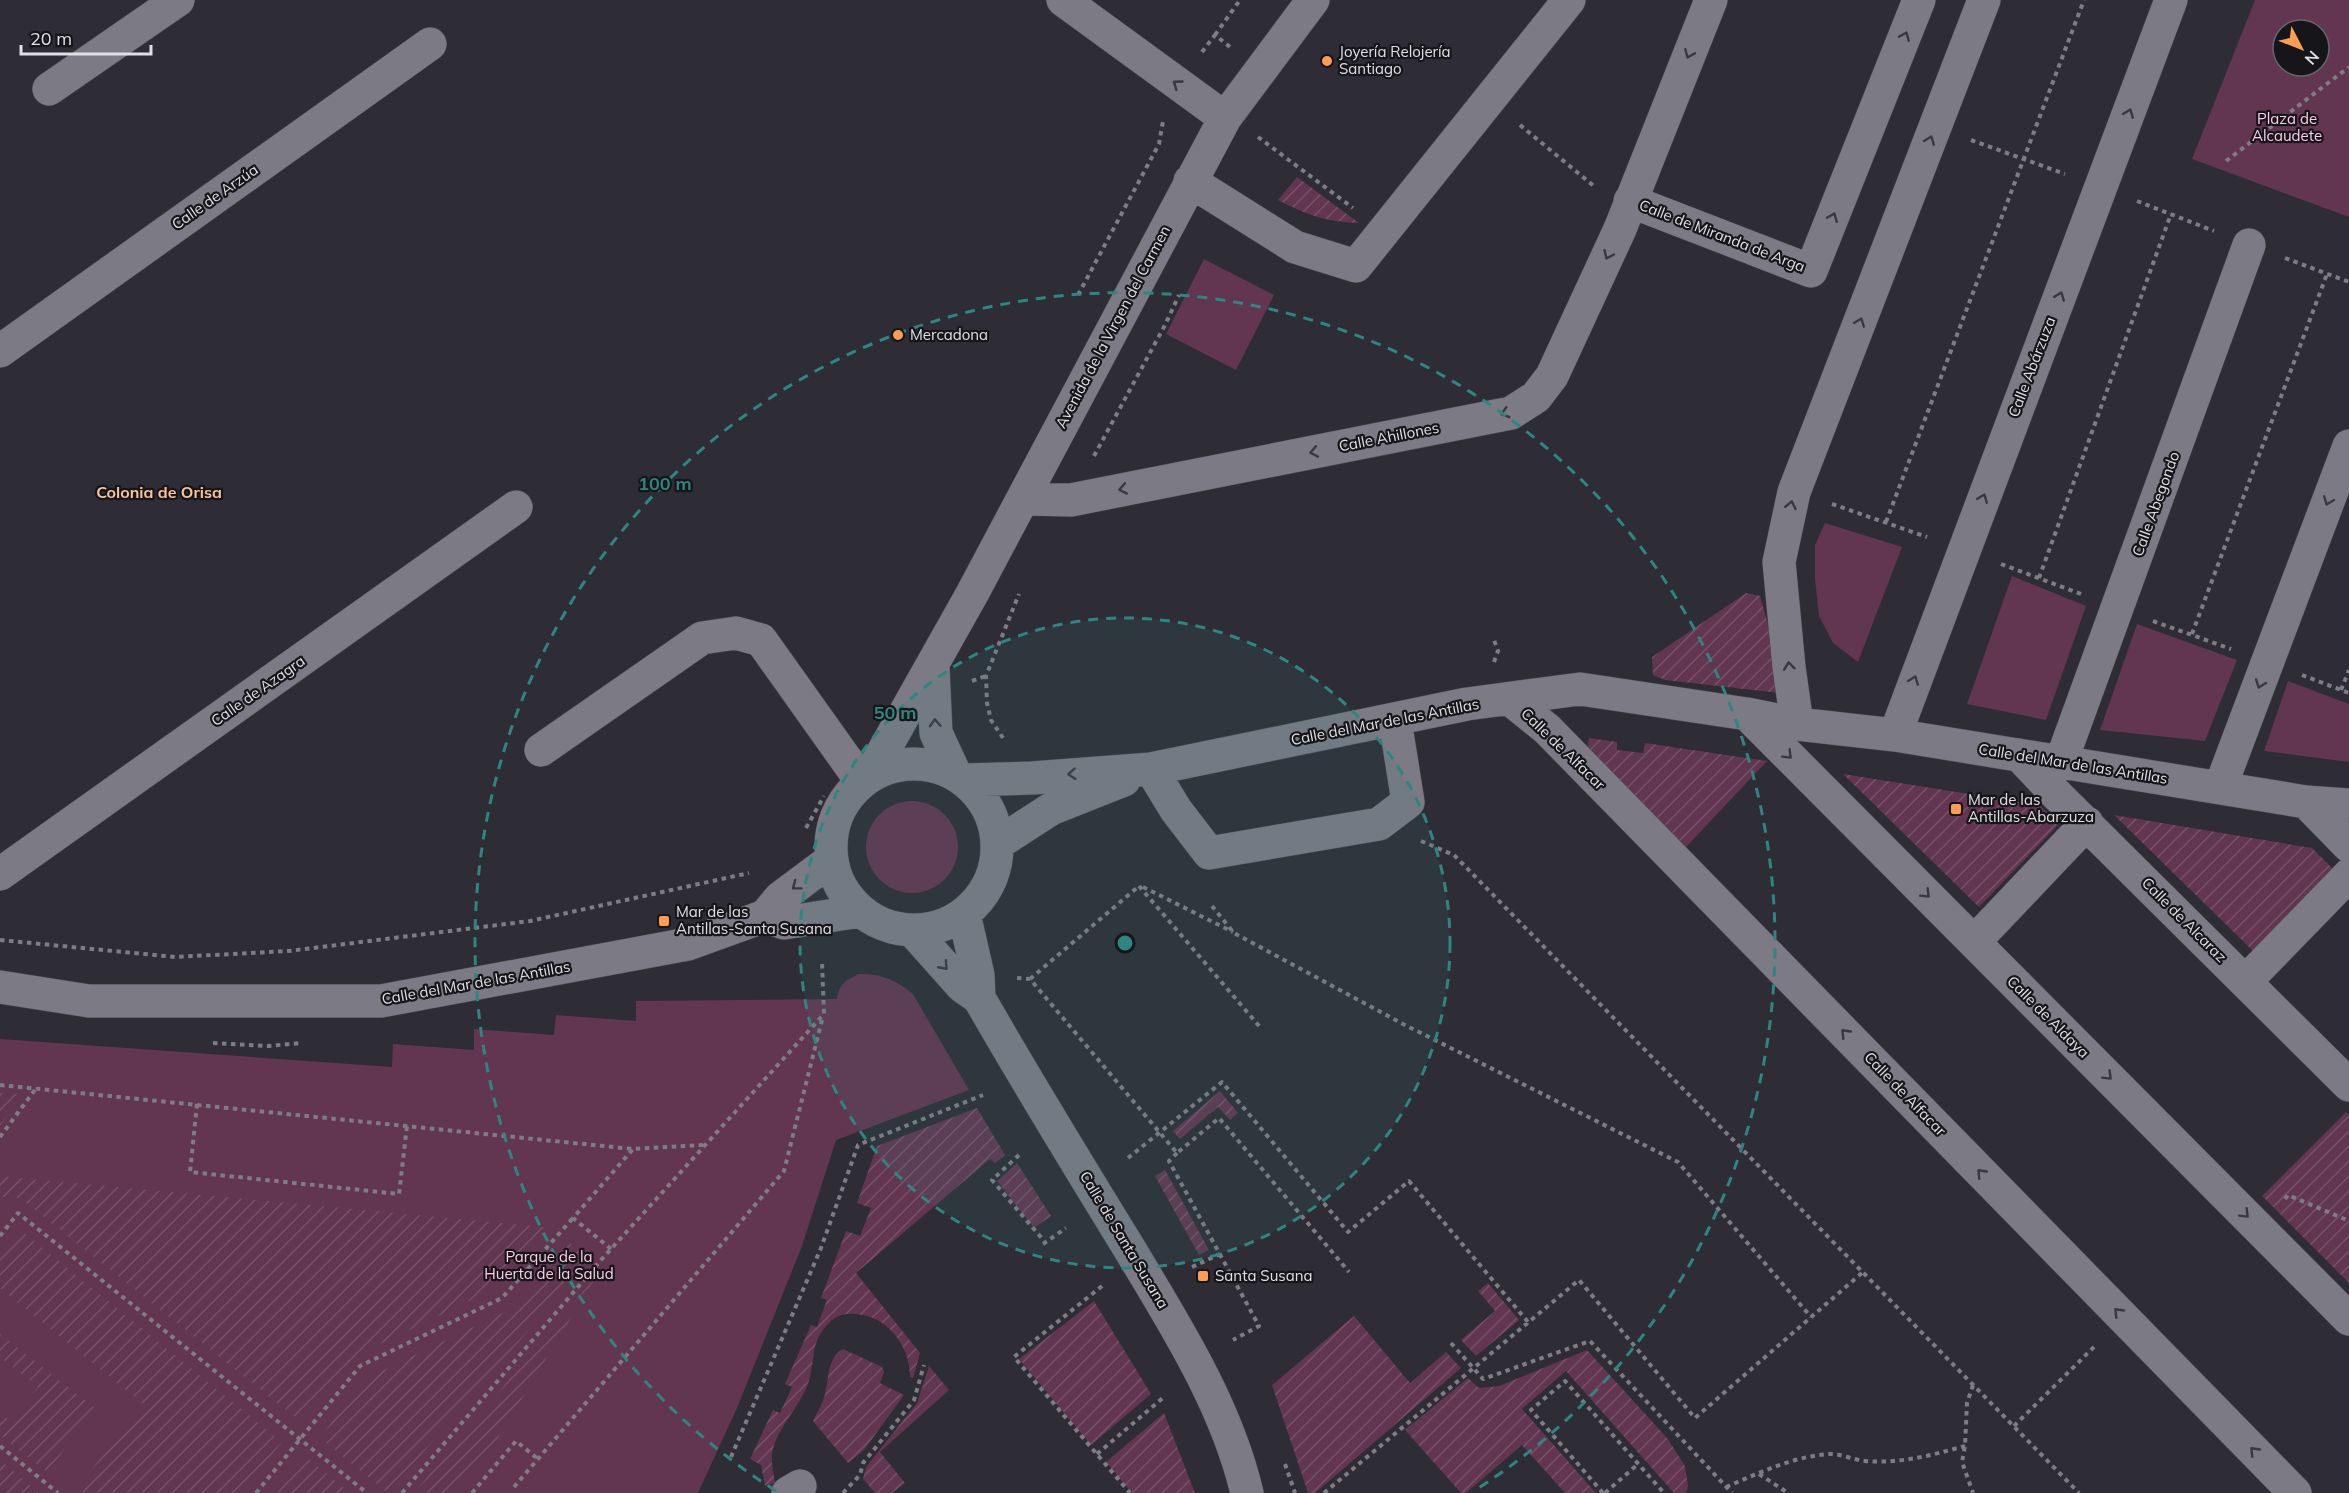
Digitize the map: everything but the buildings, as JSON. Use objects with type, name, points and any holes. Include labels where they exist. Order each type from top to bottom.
[{"type":"street","points":[[50,89],[178,0]]},
{"type":"street","points":[[1063,0],[1224,118]]},
{"type":"street","name":"Avenida de la Virgen del Carmen","points":[[859,772],[933,667],[1224,118],[1314,0]]},
{"type":"street","points":[[1190,181],[1295,247],[1356,266],[1569,0]]},
{"type":"street","name":"Calle de Miranda de Arga","points":[[1711,0],[1630,201],[1811,271],[1919,0]]},
{"type":"street","points":[[1797,724],[1779,562],[1794,492],[1984,0]]},
{"type":"street","name":"Calle Abárzuza","points":[[1895,735],[2171,0]]},
{"type":"street","name":"Calle de Arzúa","points":[[0,351],[430,44]]},
{"type":"street","name":"Calle Ahillones","points":[[1023,499],[1071,500],[1511,413],[1536,397],[1552,376],[1620,229],[1630,201]]},
{"type":"street","name":"Calle Abegondo","points":[[2061,762],[2249,244]]},
{"type":"street","points":[[2220,788],[2349,446]]},
{"type":"street","name":"Calle de Azagra","points":[[0,874],[516,507]]},
{"type":"street","points":[[541,750],[702,638],[736,633],[761,640],[859,772]]},
{"type":"street","points":[[859,772],[834,829],[831,860],[841,888],[860,911],[885,926],[913,931],[940,927],[964,914],[983,894],[994,870],[997,844],[992,819],[981,797],[959,777],[936,733],[933,667]]},
{"type":"street","name":"Calle del Mar de las Antillas","points":[[959,777],[1032,777],[1151,769],[1467,704],[1511,700],[1580,689],[1747,714],[1797,724],[1895,735],[2306,801],[2349,805]]},
{"type":"street","name":"Calle de Alfacar","points":[[1511,700],[1546,729],[2295,1493]]},
{"type":"street","name":"Calle de Aldaya","points":[[1747,714],[2349,1319]]},
{"type":"street","points":[[1151,769],[1176,810],[1209,853],[1379,824],[1408,802],[1395,720]]},
{"type":"street","name":"Calle de Alcaraz","points":[[2019,755],[2349,1084]]},
{"type":"street","points":[[859,772],[896,766],[927,765],[959,777]]},
{"type":"street","name":"Calle del Mar de las Antillas","points":[[997,844],[1051,809],[1151,769]]},
{"type":"street","points":[[2306,801],[2349,846]]},
{"type":"street","points":[[1974,942],[2087,823]]},
{"type":"street","name":"Calle del Mar de las Antillas","points":[[0,987],[89,1001],[381,1001],[688,944],[765,916],[780,898],[831,860]]},
{"type":"street","points":[[2246,981],[2349,875]]},
{"type":"street","points":[[765,916],[784,923],[860,911]]},
{"type":"street","name":"Calle de Santa Susana","points":[[964,914],[978,975],[979,998]]},
{"type":"street","name":"Calle de Santa Susana","points":[[913,931],[962,986],[979,998],[1161,1303],[1206,1381],[1239,1458],[1247,1493]]},
{"type":"path","points":[[1196,61],[1240,0]]},
{"type":"path","points":[[1886,522],[2084,0]]},
{"type":"path","points":[[1215,35],[1261,71]]},
{"type":"path","points":[[2226,161],[2349,67]]},
{"type":"path","points":[[1489,100],[1598,189]]},
{"type":"path","points":[[1078,295],[1159,144],[1163,122],[1160,113]]},
{"type":"path","points":[[1935,127],[2101,187]]},
{"type":"path","points":[[1256,135],[1357,212]]},
{"type":"path","points":[[2039,578],[2171,214]]},
{"type":"path","points":[[2192,634],[2327,274]]},
{"type":"path","points":[[1794,492],[1886,522],[2080,594]]},
{"type":"path","points":[[2150,620],[2227,648]]},
{"type":"path","points":[[1494,640],[1498,651]]},
{"type":"path","points":[[2341,690],[2349,670]]},
{"type":"path","points":[[2297,673],[2349,693]]},
{"type":"path","points":[[803,832],[859,772]]},
{"type":"path","points":[[1408,802],[1416,839],[1454,855],[2079,1493]]},
{"type":"path","points":[[0,940],[176,957],[289,951],[530,921],[752,873]]},
{"type":"path","points":[[1139,886],[1234,933],[1403,1024],[1678,1162],[1811,1317]]},
{"type":"path","points":[[1030,979],[1139,886]]},
{"type":"path","points":[[1139,886],[1260,1027]]},
{"type":"path","points":[[1212,906],[1234,933]]},
{"type":"path","points":[[514,1487],[784,1171],[824,1014],[822,962]]},
{"type":"path","points":[[1019,977],[1030,979],[1178,1153]]},
{"type":"path","points":[[402,1493],[611,1249],[824,1014]]},
{"type":"path","points":[[1128,1158],[1222,1082],[1348,1232],[1409,1181],[1528,1322]]},
{"type":"path","points":[[0,1085],[633,1149],[704,1145]]},
{"type":"path","points":[[0,1137],[37,1087]]},
{"type":"path","points":[[731,1457],[821,1248],[858,1145],[983,1095]]},
{"type":"path","points":[[197,1104],[190,1172],[399,1194],[407,1126]]},
{"type":"path","points":[[1233,1340],[1259,1326],[1169,1161],[1219,1118],[1349,1272]]},
{"type":"path","points":[[256,1493],[360,1366],[502,1298],[633,1149]]},
{"type":"path","points":[[1019,1155],[992,1180],[1044,1243],[1066,1228]]},
{"type":"path","points":[[2258,1227],[2288,1195],[2349,1221]]},
{"type":"path","points":[[0,1236],[18,1213],[367,1493]]},
{"type":"path","points":[[573,1218],[611,1249]]},
{"type":"path","points":[[1192,1267],[1220,1254]]},
{"type":"path","points":[[1324,1493],[1580,1280],[1695,1418],[1863,1272]]},
{"type":"path","points":[[1102,1286],[1014,1357],[1130,1493]]},
{"type":"path","points":[[1451,1343],[1484,1379],[1590,1341],[1732,1493]]},
{"type":"path","points":[[843,1493],[861,1475],[863,1463],[914,1400],[924,1365]]},
{"type":"path","points":[[2014,1426],[2068,1373]]},
{"type":"path","points":[[1638,1464],[1604,1493],[1531,1410],[1565,1381],[1664,1493]]},
{"type":"path","points":[[1973,1385],[1967,1403],[1962,1462],[1973,1493]]},
{"type":"path","points":[[1097,1454],[1164,1397]]},
{"type":"path","points":[[472,1493],[516,1441],[538,1459]]},
{"type":"path","points":[[0,1446],[58,1493]]},
{"type":"path","points":[[1726,1487],[1758,1473],[1803,1458],[1831,1454],[1864,1461],[1896,1461],[1925,1457],[1965,1446]]},
{"type":"path","points":[[1285,1464],[1295,1493]]},
{"type":"path","points":[[1758,1473],[1788,1493]]},
{"type":"green space","name":"Plaza de Alcaudete","points":[[2255,0],[2349,0],[2349,217],[2192,159]]},
{"type":"green space","points":[[1297,177],[1359,223],[1317,217],[1278,200]]},
{"type":"green space","points":[[1204,259],[1274,295],[1236,370],[1166,334]]},
{"type":"green space","points":[[1825,523],[1902,547],[1858,662],[1833,643],[1819,616],[1815,579],[1815,545]]},
{"type":"green space","points":[[2012,576],[2086,606],[2046,720],[1967,704]]},
{"type":"green space","points":[[1746,593],[1760,596],[1786,687],[1779,693],[1665,680],[1653,675],[1652,657]]},
{"type":"green space","points":[[2137,624],[2237,660],[2205,741],[2100,730]]},
{"type":"green space","points":[[2288,681],[2349,704],[2349,762],[2264,751]]},
{"type":"green space","points":[[1589,738],[1617,742],[1617,750],[1643,753],[1645,743],[1767,761],[1686,847],[1587,750]]},
{"type":"green space","points":[[1843,774],[2039,805],[2059,824],[1979,907]]},
{"type":"green space","points":[[912,801],[930,804],[945,814],[955,829],[958,847],[955,865],[945,880],[930,890],[912,893],[894,890],[879,880],[869,865],[866,847],[869,829],[879,814],[894,804]]},
{"type":"green space","points":[[2114,815],[2312,848],[2334,870],[2254,952]]},
{"type":"green space","name":"Parque de la Huerta de la Salud","points":[[858,974],[888,978],[913,994],[969,1090],[836,1140],[802,1246],[737,1408],[698,1493],[0,1493],[0,1039],[392,1067],[393,1044],[474,1050],[474,1029],[554,1035],[556,1015],[636,1021],[636,1001],[837,999],[843,984]]},
{"type":"green space","points":[[1220,1091],[1238,1113],[1230,1120],[1218,1107],[1180,1139],[1173,1131]]},
{"type":"green space","points":[[0,1093],[24,1094],[0,1126]]},
{"type":"green space","points":[[977,1108],[1005,1155],[995,1163],[990,1159],[856,1273],[920,1353],[913,1378],[910,1377],[906,1354],[901,1344],[895,1335],[878,1320],[848,1314],[833,1320],[816,1342],[806,1390],[774,1445],[772,1465],[775,1483],[765,1486],[761,1465],[750,1459],[773,1410],[780,1413],[792,1387],[785,1384],[811,1325],[817,1327],[827,1300],[821,1298],[846,1231],[860,1236],[871,1208],[857,1203],[877,1146]]},
{"type":"green space","points":[[2346,1112],[2349,1115],[2349,1283],[2262,1196]]},
{"type":"green space","points":[[1017,1163],[1051,1216],[1034,1228],[997,1181]]},
{"type":"green space","points":[[1165,1170],[1209,1250],[1199,1255],[1155,1176]]},
{"type":"green space","points":[[0,1176],[544,1227],[494,1289],[357,1355],[301,1422],[20,1198],[0,1197]]},
{"type":"green space","points":[[18,1228],[282,1442],[241,1493],[74,1492],[143,1404],[0,1288],[0,1250]]},
{"type":"green space","points":[[570,1243],[589,1260],[388,1493],[320,1438],[363,1380],[513,1308]]},
{"type":"green space","points":[[597,1275],[486,1457],[454,1493],[414,1493]]},
{"type":"green space","points":[[1488,1283],[1519,1320],[1476,1356],[1461,1340],[1495,1311],[1478,1291]]},
{"type":"green space","points":[[1094,1301],[1151,1394],[1091,1445],[1019,1359]]},
{"type":"green space","points":[[1354,1316],[1410,1383],[1446,1352],[1461,1368],[1315,1493],[1308,1493],[1272,1385]]},
{"type":"green space","points":[[0,1334],[96,1409],[47,1472],[0,1435],[0,1413],[11,1421],[38,1387],[0,1357]]},
{"type":"green space","points":[[843,1349],[882,1367],[884,1372],[880,1383],[904,1395],[864,1450],[848,1463],[813,1421],[824,1397],[831,1363]]},
{"type":"green space","points":[[1587,1350],[1667,1438],[1685,1466],[1688,1486],[1686,1493],[1674,1493],[1566,1371],[1522,1409],[1596,1493],[1565,1493],[1522,1445],[1466,1493],[1461,1493],[1405,1430],[1468,1378],[1479,1388],[1499,1386]]},
{"type":"green space","points":[[929,1366],[949,1390],[880,1452],[905,1483],[892,1493],[875,1493],[863,1479],[866,1467],[917,1403]]},
{"type":"green space","points":[[1164,1413],[1195,1493],[1132,1493],[1106,1462]]},
{"type":"green space","points":[[306,1457],[350,1493],[277,1493]]},
{"type":"green space","points":[[0,1460],[39,1493],[0,1493]]},
{"type":"place","name":"Joyería Relojería Santiago","points":[[1327,61]]},
{"type":"place","name":"Mercadona","points":[[898,335]]},
{"type":"place","name":"Mar de las Antillas-Abarzuza","points":[[1956,809]]},
{"type":"place","name":"Mar de las Antillas-Santa Susana","points":[[664,921]]},
{"type":"place","name":"Santa Susana","points":[[1203,1276]]},
{"type":"district","name":"Colonia de Orisa","points":[[159,492]]}]
